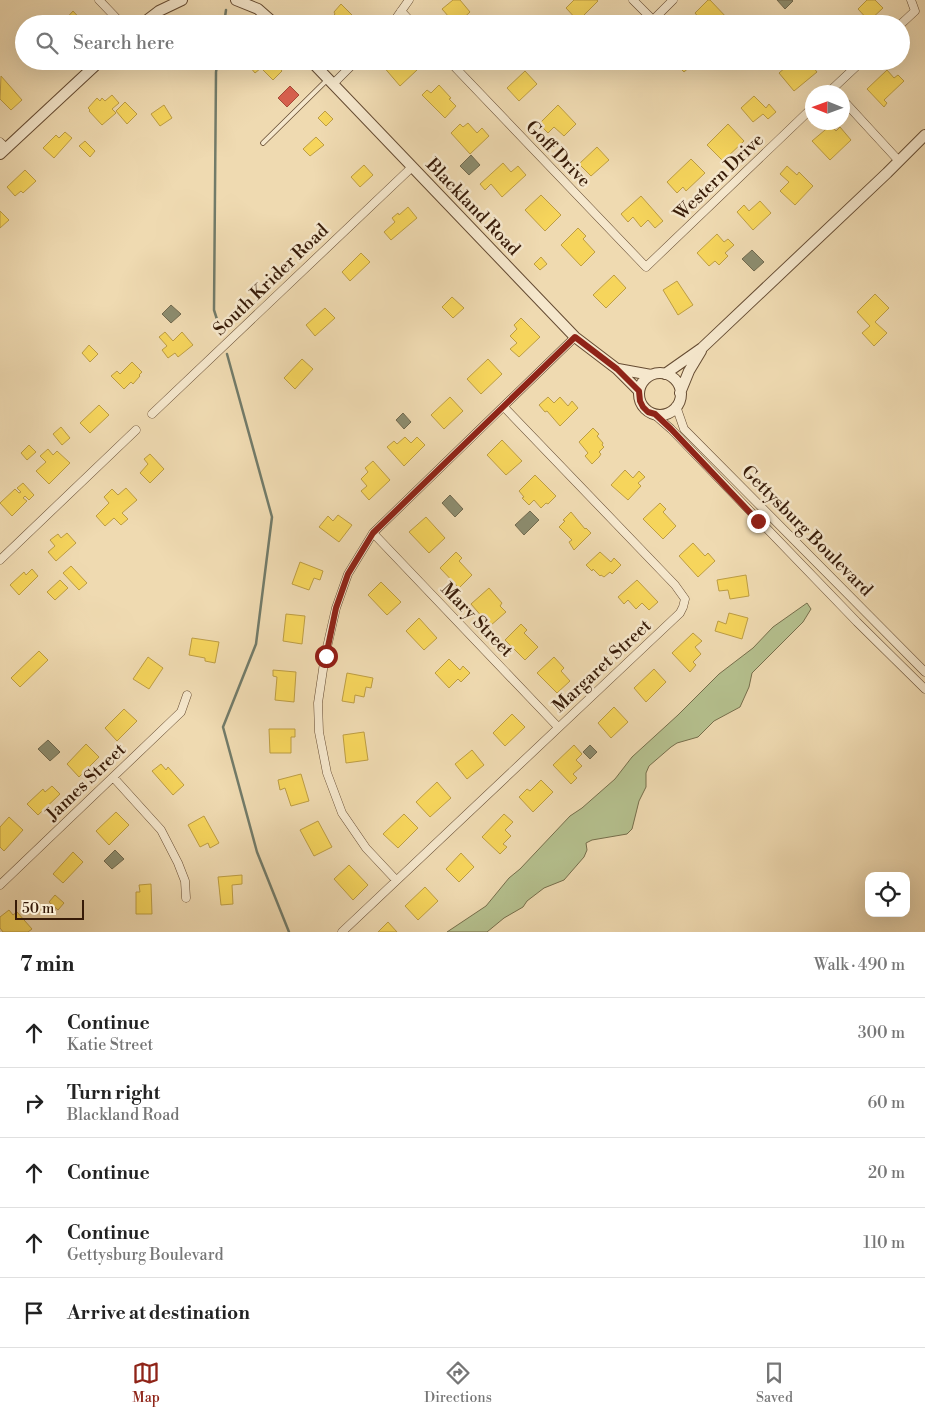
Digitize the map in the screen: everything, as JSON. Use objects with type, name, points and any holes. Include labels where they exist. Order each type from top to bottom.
[{"type":"street","points":[[99,0],[113,15]]},
{"type":"street","points":[[154,15],[182,0]]},
{"type":"street","points":[[236,0],[258,10],[264,15]]},
{"type":"street","points":[[398,15],[409,0]]},
{"type":"street","points":[[633,0],[648,15]]},
{"type":"street","points":[[658,15],[674,0]]},
{"type":"street","points":[[910,16],[915,11],[911,0]]},
{"type":"street","points":[[401,11],[405,15]]},
{"type":"street","points":[[2,148],[90,70]]},
{"type":"street","name":"Blackland Road","points":[[320,70],[575,337],[617,369],[639,391]]},
{"type":"street","points":[[331,82],[345,70]]},
{"type":"street","name":"Goff Drive","points":[[458,70],[646,267]]},
{"type":"street","points":[[839,85],[853,70]]},
{"type":"street","points":[[850,108],[898,161]]},
{"type":"street","name":"Western Drive","points":[[646,267],[805,115]]},
{"type":"street","points":[[665,374],[702,348],[925,135]]},
{"type":"street","name":"South Krider Road","points":[[152,414],[412,168]]},
{"type":"street","points":[[396,880],[366,848],[342,812],[326,773],[319,732],[318,704],[336,608],[348,574],[373,533],[575,337]]},
{"type":"street","points":[[680,393],[674,378],[661,373],[651,375],[643,381],[639,391],[640,401],[648,412],[662,415],[668,413],[676,406],[689,371],[702,348]]},
{"type":"street","name":"Blackland Road","points":[[617,369],[651,375]]},
{"type":"street","name":"Gettysburg Boulevard","points":[[676,406],[684,429],[925,672]]},
{"type":"street","name":"Margaret Street","points":[[342,932],[680,612],[683,606],[685,599],[663,571],[504,407]]},
{"type":"street","name":"Gettysburg Boulevard","points":[[655,414],[868,633],[924,686]]},
{"type":"street","points":[[0,560],[136,430]]},
{"type":"street","name":"Mary Street","points":[[373,533],[558,727]]},
{"type":"street","points":[[868,633],[878,623]]},
{"type":"street","name":"James Street","points":[[0,886],[181,712],[187,695]]},
{"type":"street","points":[[113,777],[161,830],[185,880],[186,898]]},
{"type":"lane","points":[[263,143],[331,82]]},
{"type":"green space","points":[[807,603],[811,609],[803,622],[752,673],[749,687],[740,707],[714,721],[698,737],[677,743],[649,766],[646,773],[646,787],[639,801],[632,829],[627,834],[592,840],[586,843],[587,850],[584,857],[564,880],[544,888],[527,901],[523,907],[504,918],[487,932],[447,932],[486,906],[509,878],[520,869],[570,816],[615,779],[632,757],[719,674],[753,648],[773,627]]},
{"type":"building: Homes","points":[[453,0],[460,0],[470,12],[467,15],[447,15],[442,9]]},
{"type":"building: Homes","points":[[574,0],[598,1],[584,15],[572,15],[566,8]]},
{"type":"building: Homes","points":[[710,0],[724,15],[697,15],[695,13]]},
{"type":"building: Homes","points":[[867,0],[875,0],[883,8],[875,15],[864,15],[858,9]]},
{"type":"building: Homes","points":[[341,4],[352,15],[334,15],[334,12]]},
{"type":"building: Homes","points":[[263,70],[281,70],[273,80]]},
{"type":"building: Homes","points":[[386,70],[417,70],[400,86]]},
{"type":"building: Homes","points":[[782,70],[815,70],[817,72],[794,91],[779,73]]},
{"type":"building: Homes","points":[[887,70],[894,78],[898,75],[904,81],[884,100],[887,103],[884,107],[867,89]]},
{"type":"building: Homes","points":[[525,71],[537,84],[519,101],[507,88]]},
{"type":"building: Homes","points":[[1,76],[22,100],[11,110],[0,99]]},
{"type":"building: Homes","points":[[439,85],[456,106],[445,118],[422,95],[427,90],[431,93]]},
{"type":"building: Homes","points":[[112,95],[119,103],[112,109],[116,113],[102,125],[88,108],[97,98],[100,101],[102,98],[105,101]]},
{"type":"building: Homes","points":[[754,96],[766,108],[769,104],[776,112],[768,119],[763,114],[753,122],[741,108]]},
{"type":"building: Homes","points":[[125,102],[137,114],[127,124],[116,111]]},
{"type":"building: Homes","points":[[164,105],[172,118],[160,126],[151,114]]},
{"type":"building: Homes","points":[[558,105],[576,124],[564,136],[554,127],[548,133],[539,124]]},
{"type":"building: Homes","points":[[325,111],[333,119],[326,126],[318,118]]},
{"type":"building: Homes","points":[[468,123],[477,133],[482,128],[489,136],[470,154],[451,133],[460,124],[463,127]]},
{"type":"building: Homes","points":[[728,124],[744,141],[723,161],[707,145]]},
{"type":"building: Homes","points":[[825,130],[843,130],[851,140],[830,160],[812,141]]},
{"type":"building: Homes","points":[[65,132],[72,138],[54,158],[43,148],[56,135],[59,138]]},
{"type":"building: Homes","points":[[316,137],[324,145],[310,156],[303,149]]},
{"type":"building: Homes","points":[[85,141],[95,151],[90,157],[79,146]]},
{"type":"building: Homes","points":[[597,147],[609,160],[591,176],[579,164]]},
{"type":"building: Homes","points":[[691,159],[705,173],[686,191],[683,187],[677,193],[667,182]]},
{"type":"building: Homes","points":[[503,163],[511,172],[518,166],[526,175],[502,197],[491,184],[485,190],[480,184]]},
{"type":"building: Homes","points":[[364,165],[373,175],[360,187],[351,177]]},
{"type":"building: Homes","points":[[787,166],[797,175],[799,172],[813,186],[795,205],[780,191],[789,182],[780,174]]},
{"type":"building: Homes","points":[[25,170],[36,181],[23,193],[21,191],[15,196],[7,187]]},
{"type":"building: Homes","points":[[541,195],[561,215],[545,231],[525,210]]},
{"type":"building: Homes","points":[[641,196],[663,221],[655,228],[648,220],[641,227],[633,217],[628,222],[621,214]]},
{"type":"building: Homes","points":[[760,201],[771,213],[753,230],[737,212],[744,205],[749,211]]},
{"type":"building: Homes","points":[[408,207],[417,218],[391,240],[384,232],[395,222],[392,218]]},
{"type":"building: Homes","points":[[0,211],[9,220],[0,228]]},
{"type":"building: Homes","points":[[578,228],[586,236],[583,239],[595,252],[581,266],[561,245]]},
{"type":"building: Homes","points":[[717,234],[724,242],[728,239],[734,245],[725,253],[728,256],[719,265],[715,261],[709,266],[697,253]]},
{"type":"building: Homes","points":[[361,253],[370,262],[350,281],[342,272]]},
{"type":"building: Homes","points":[[541,257],[547,264],[540,270],[534,264]]},
{"type":"building: Homes","points":[[614,275],[626,288],[606,308],[593,295]]},
{"type":"building: Homes","points":[[677,281],[693,305],[678,315],[663,290]]},
{"type":"building: Homes","points":[[875,294],[889,308],[875,322],[887,333],[874,346],[862,333],[870,326],[857,312]]},
{"type":"building: Homes","points":[[452,297],[464,308],[453,318],[442,307]]},
{"type":"building: Homes","points":[[325,308],[335,318],[315,336],[306,325]]},
{"type":"building: Homes","points":[[521,318],[540,337],[519,357],[510,349],[517,343],[510,336],[517,329],[514,325]]},
{"type":"building: Homes","points":[[165,332],[173,341],[182,332],[193,345],[178,357],[175,353],[168,358],[162,350],[167,346],[159,337]]},
{"type":"building: Homes","points":[[89,345],[98,354],[90,362],[82,353]]},
{"type":"building: Homes","points":[[302,359],[313,369],[295,389],[284,378]]},
{"type":"building: Homes","points":[[488,359],[502,374],[481,394],[467,379]]},
{"type":"building: Homes","points":[[132,362],[142,372],[133,384],[131,382],[124,389],[111,376],[117,371],[120,374]]},
{"type":"building: Homes","points":[[450,397],[463,411],[444,429],[431,415]]},
{"type":"building: Homes","points":[[548,397],[554,403],[560,397],[568,406],[572,401],[578,408],[560,426],[539,405]]},
{"type":"building: Homes","points":[[99,405],[109,415],[90,433],[80,423]]},
{"type":"building: Homes","points":[[61,427],[70,438],[62,445],[53,434]]},
{"type":"building: Homes","points":[[593,428],[599,434],[597,436],[604,447],[599,452],[601,454],[599,457],[592,464],[585,456],[588,453],[579,442]]},
{"type":"building: Homes","points":[[405,437],[411,443],[417,437],[425,445],[404,466],[387,447],[394,441],[397,444]]},
{"type":"building: Homes","points":[[502,440],[522,461],[506,475],[487,455]]},
{"type":"building: Homes","points":[[29,445],[36,452],[27,460],[21,453]]},
{"type":"building: Homes","points":[[48,449],[53,455],[57,451],[70,463],[49,484],[36,471],[46,462],[40,456]]},
{"type":"building: Homes","points":[[150,454],[164,469],[150,483],[140,473],[148,464],[144,459]]},
{"type":"building: Homes","points":[[373,461],[390,480],[369,500],[361,491],[367,486],[361,479],[368,472],[365,468]]},
{"type":"building: Homes","points":[[625,470],[633,478],[639,471],[645,477],[638,483],[641,486],[628,500],[611,485]]},
{"type":"building: Homes","points":[[535,475],[556,496],[541,508],[534,500],[529,505],[522,498],[524,497],[519,491]]},
{"type":"building: Homes","points":[[23,483],[34,495],[29,500],[25,496],[23,498],[27,501],[12,516],[0,503],[15,489],[19,493],[21,492],[17,488]]},
{"type":"building: Homes","points":[[126,488],[137,500],[122,513],[128,519],[121,525],[114,518],[105,526],[96,516],[109,503],[104,497],[112,489],[118,495]]},
{"type":"building: Homes","points":[[660,503],[666,509],[663,512],[676,526],[663,539],[643,519]]},
{"type":"building: Homes","points":[[571,512],[585,529],[591,533],[574,550],[569,542],[572,540],[559,527]]},
{"type":"building: Homes","points":[[338,515],[352,525],[339,542],[319,527],[328,516],[333,521]]},
{"type":"building: Homes","points":[[426,517],[445,538],[429,553],[409,532]]},
{"type":"building: Homes","points":[[67,533],[76,543],[56,561],[48,552],[55,546],[50,540],[58,534],[61,538]]},
{"type":"building: Homes","points":[[693,543],[705,556],[708,553],[715,561],[698,577],[679,556]]},
{"type":"building: Homes","points":[[456,552],[462,558],[459,561],[472,575],[459,588],[440,568]]},
{"type":"building: Homes","points":[[600,552],[611,562],[614,558],[621,565],[612,574],[610,572],[604,577],[600,576],[593,569],[592,571],[586,565]]},
{"type":"building: Homes","points":[[300,562],[323,571],[320,580],[314,578],[309,590],[292,584]]},
{"type":"building: Homes","points":[[71,566],[87,583],[79,590],[63,573]]},
{"type":"building: Homes","points":[[32,569],[38,576],[19,595],[10,585],[24,572],[26,575]]},
{"type":"building: Homes","points":[[746,575],[749,596],[730,599],[728,590],[719,591],[717,580]]},
{"type":"building: Homes","points":[[60,580],[68,588],[55,600],[47,592]]},
{"type":"building: Homes","points":[[637,580],[658,602],[649,610],[642,603],[636,609],[628,600],[624,604],[618,597]]},
{"type":"building: Homes","points":[[381,582],[401,602],[387,615],[368,595]]},
{"type":"building: Homes","points":[[489,588],[502,603],[500,606],[506,612],[490,626],[471,604]]},
{"type":"building: Homes","points":[[729,613],[748,618],[742,639],[715,631],[718,621],[726,624]]},
{"type":"building: Homes","points":[[286,614],[305,616],[302,644],[283,641]]},
{"type":"building: Homes","points":[[419,618],[437,638],[424,650],[406,631]]},
{"type":"building: Homes","points":[[521,624],[527,630],[524,633],[538,647],[525,660],[505,640]]},
{"type":"building: Homes","points":[[693,633],[702,641],[695,647],[701,654],[693,662],[696,665],[690,672],[672,653]]},
{"type":"building: Homes","points":[[192,638],[219,642],[215,663],[205,661],[205,658],[189,655]]},
{"type":"building: Homes","points":[[39,651],[48,660],[20,687],[11,678]]},
{"type":"building: Homes","points":[[148,657],[163,668],[149,689],[133,679]]},
{"type":"building: Homes","points":[[554,657],[564,668],[561,671],[570,681],[557,693],[537,673]]},
{"type":"building: Homes","points":[[449,659],[460,670],[463,666],[470,673],[461,682],[458,679],[449,688],[435,673]]},
{"type":"building: Homes","points":[[654,669],[666,682],[646,702],[634,688]]},
{"type":"building: Homes","points":[[273,670],[296,672],[294,702],[275,700],[277,677],[273,676]]},
{"type":"building: Homes","points":[[347,673],[373,678],[371,688],[366,687],[364,697],[355,695],[354,703],[342,701]]},
{"type":"building: Homes","points":[[614,707],[628,722],[611,738],[598,723]]},
{"type":"building: Homes","points":[[124,709],[137,721],[117,741],[105,728]]},
{"type":"building: Homes","points":[[512,714],[525,727],[505,746],[493,733]]},
{"type":"building: Homes","points":[[269,729],[295,729],[295,737],[291,737],[291,753],[270,753]]},
{"type":"building: Homes","points":[[364,732],[368,760],[346,763],[343,735]]},
{"type":"building: Homes","points":[[86,744],[99,757],[79,777],[67,764]]},
{"type":"building: Homes","points":[[574,745],[582,754],[576,760],[582,766],[573,774],[577,778],[571,784],[553,765]]},
{"type":"building: Homes","points":[[472,750],[484,765],[467,779],[455,764]]},
{"type":"building: Homes","points":[[161,764],[166,770],[168,767],[184,785],[173,795],[152,771]]},
{"type":"building: Homes","points":[[301,774],[309,801],[291,806],[285,788],[280,790],[278,780]]},
{"type":"building: Homes","points":[[541,780],[553,792],[533,812],[519,797],[527,789],[530,791]]},
{"type":"building: Homes","points":[[437,782],[451,798],[430,817],[416,802]]},
{"type":"building: Homes","points":[[52,786],[60,794],[38,815],[27,804],[43,789],[45,792]]},
{"type":"building: Homes","points":[[116,812],[129,825],[109,845],[96,831]]},
{"type":"building: Homes","points":[[404,814],[418,828],[398,848],[383,834]]},
{"type":"building: Homes","points":[[504,814],[513,822],[505,830],[511,836],[503,844],[507,847],[500,854],[482,837]]},
{"type":"building: Homes","points":[[204,816],[219,843],[210,848],[208,843],[200,847],[188,825]]},
{"type":"building: Homes","points":[[9,817],[23,830],[4,851],[0,847],[0,827]]},
{"type":"building: Homes","points":[[318,821],[332,847],[314,856],[300,830]]},
{"type":"building: Homes","points":[[73,852],[83,862],[63,883],[53,874]]},
{"type":"building: Homes","points":[[461,853],[474,867],[459,882],[446,869]]},
{"type":"building: Homes","points":[[349,865],[368,885],[353,900],[334,879]]},
{"type":"building: Homes","points":[[242,875],[242,884],[232,885],[233,904],[221,905],[218,877]]},
{"type":"building: Homes","points":[[151,884],[152,914],[136,914],[136,892],[140,892],[139,885]]},
{"type":"building: Homes","points":[[425,887],[438,901],[418,920],[405,906]]},
{"type":"building: Homes","points":[[55,895],[64,903],[58,910],[49,902]]},
{"type":"building: Homes","points":[[9,910],[13,915],[17,912],[32,929],[28,932],[3,932],[0,928],[0,917]]},
{"type":"building: Homes","points":[[388,922],[397,932],[378,932]]},
{"type":"building: Shops","points":[[290,86],[299,95],[287,107],[278,98]]},
{"type":"building: Industry","points":[[777,0],[792,0],[793,1],[785,9]]},
{"type":"building: Industry","points":[[471,155],[480,165],[469,175],[460,166]]},
{"type":"building: Industry","points":[[752,250],[764,262],[754,271],[742,259]]},
{"type":"building: Industry","points":[[171,305],[181,314],[171,323],[162,314]]},
{"type":"building: Industry","points":[[403,413],[411,422],[404,429],[396,420]]},
{"type":"building: Industry","points":[[450,495],[463,509],[455,517],[442,503]]},
{"type":"building: Industry","points":[[530,511],[539,520],[524,535],[515,525]]},
{"type":"building: Industry","points":[[48,740],[60,752],[50,761],[38,749]]},
{"type":"building: Industry","points":[[590,745],[597,752],[590,759],[583,752]]},
{"type":"building: Industry","points":[[115,850],[124,859],[112,869],[104,861]]},
{"type":"waterway","points":[[225,15],[226,10]]},
{"type":"waterway","points":[[216,70],[214,310],[222,335]]},
{"type":"waterway","points":[[227,354],[272,517],[256,644],[223,727],[257,852],[289,932]]},
{"type":"route","points":[[326,656],[336,608],[348,574],[373,533],[575,337],[617,369],[639,391],[638,394],[643,407],[648,412],[655,414],[671,429],[758,521]]}]
